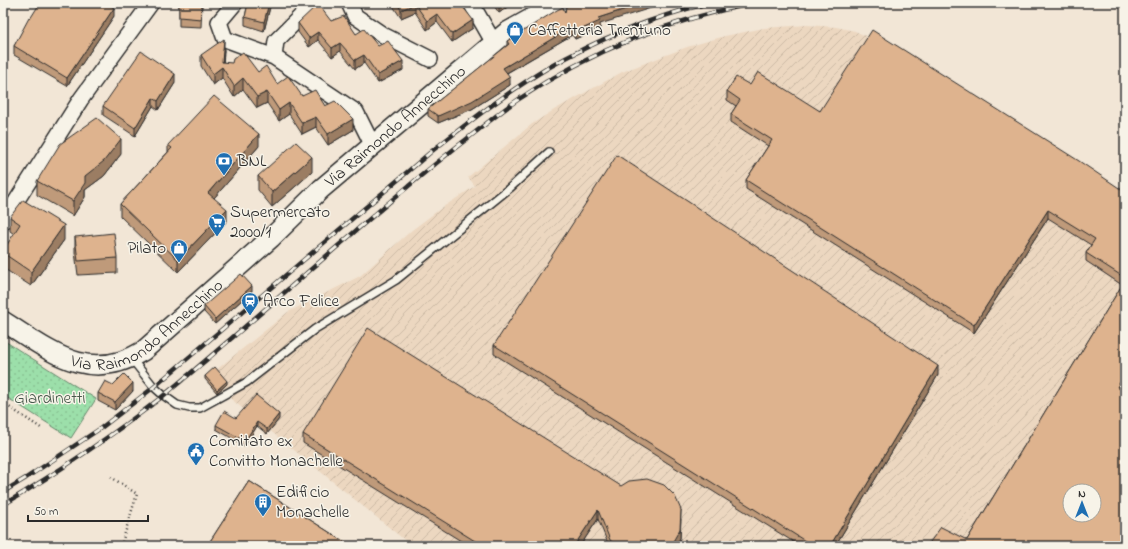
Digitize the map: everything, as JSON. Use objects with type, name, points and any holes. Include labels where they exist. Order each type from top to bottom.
[{"type":"street","points":[[3,222],[81,99],[151,3]]},
{"type":"street","points":[[235,3],[219,22],[225,39],[274,57],[356,112],[373,146]]},
{"type":"street","points":[[274,57],[276,41],[314,3]]},
{"type":"street","points":[[349,3],[355,16],[383,36],[430,59]]},
{"type":"street","points":[[471,3],[494,44]]},
{"type":"street","name":"Via Raimondo Annecchino","points":[[3,320],[53,352],[74,362],[97,366],[114,364],[131,358],[143,351],[271,238],[321,189],[507,32],[559,3]]},
{"type":"lane","points":[[131,358],[154,387],[177,405],[190,408],[200,408],[247,382],[315,329],[396,280],[511,187],[549,152]]},
{"type":"path","points":[[3,403],[41,428]]},
{"type":"path","points":[[111,477],[137,494],[121,546]]},
{"type":"shaded area","points":[[807,25],[836,27],[855,31],[872,39],[1125,200],[1125,383],[1117,396],[1125,546],[412,546],[231,399],[221,389],[217,393],[205,379],[288,312],[360,276],[412,230],[475,186],[468,177],[532,124],[622,72],[687,47],[725,36],[764,28]]},
{"type":"green space","name":"Giardinetti","points":[[3,340],[96,399],[71,438],[3,395]]},
{"type":"building","points":[[40,3],[106,3],[114,8],[67,78],[14,46],[29,18],[30,19]]},
{"type":"building","points":[[179,3],[202,3],[201,19],[179,17]]},
{"type":"building","points":[[248,3],[269,3],[264,22],[245,17]]},
{"type":"building","points":[[397,3],[444,3],[446,6],[451,3],[460,3],[473,20],[452,34],[437,14],[427,21],[415,4],[401,10]]},
{"type":"building","points":[[572,3],[644,3],[598,18],[600,21],[575,32],[572,27],[503,68],[510,77],[472,101],[438,116],[428,109],[509,44],[507,41],[563,7],[565,13],[566,6]]},
{"type":"building","points":[[318,4],[331,21],[344,16],[356,34],[364,29],[378,46],[388,41],[403,61],[378,75],[364,55],[355,60],[340,43],[332,48],[318,32],[309,38],[298,23]]},
{"type":"building","points":[[872,30],[1079,161],[1125,192],[1125,278],[1086,253],[1095,239],[1048,210],[974,325],[746,180],[772,140],[731,114],[740,100],[727,91],[736,77],[750,85],[758,72],[820,111]]},
{"type":"building","points":[[224,39],[222,62],[232,63],[233,59],[243,52],[258,72],[266,66],[277,84],[288,76],[302,96],[315,90],[325,106],[335,101],[353,119],[328,134],[316,117],[302,123],[289,103],[279,110],[267,92],[257,97],[243,78],[234,86],[222,67],[213,74],[201,55]]},
{"type":"building","points":[[141,51],[175,74],[158,101],[153,98],[135,128],[103,106]]},
{"type":"building","points":[[214,96],[259,134],[208,193],[227,209],[178,260],[120,204],[172,148],[168,145]]},
{"type":"building","points":[[97,118],[121,139],[104,161],[85,176],[85,183],[73,201],[37,181],[60,144]]},
{"type":"building","points":[[296,142],[312,157],[272,192],[258,176]]},
{"type":"building","points":[[617,155],[938,366],[830,546],[813,546],[494,345]]},
{"type":"building","points":[[23,200],[64,225],[31,272],[3,253],[20,224],[10,217]]},
{"type":"building","points":[[114,233],[117,258],[78,261],[75,237]]},
{"type":"building","points":[[241,274],[252,286],[215,319],[204,306]]},
{"type":"building","points":[[1125,280],[1125,375],[1117,387],[1125,392],[1125,546],[927,546],[941,527],[967,540]]},
{"type":"building","points":[[368,328],[621,486],[629,481],[647,479],[664,485],[675,496],[681,510],[680,529],[671,545],[617,546],[610,540],[598,510],[574,546],[483,546],[303,434]]},
{"type":"building","points":[[215,367],[227,381],[217,390],[205,376]]},
{"type":"building","points":[[124,374],[133,383],[115,402],[98,393],[105,381],[113,385]]},
{"type":"building","points":[[256,395],[279,414],[267,429],[257,422],[245,441],[216,425],[224,411],[236,418]]},
{"type":"building","name":"Edificio Monachelle","points":[[249,481],[351,546],[277,546],[271,543],[269,546],[207,546]]},
{"type":"railway","points":[[3,492],[101,428],[154,387],[432,151],[502,98],[546,69],[585,48],[646,22],[709,3]]},
{"type":"railway","points":[[3,505],[84,453],[163,396],[221,348],[410,184],[519,99],[574,66],[633,39],[693,18],[756,3]]},
{"type":"place","name":"Caffetteria Trentuno","points":[[515,45]]},
{"type":"place","name":"BNL","points":[[224,176]]},
{"type":"place","name":"Supermercato 2000/1","points":[[217,237]]},
{"type":"place","name":"Pilato","points":[[179,263]]},
{"type":"place","name":"Arco Felice","points":[[250,316]]},
{"type":"place","name":"Comitato ex Convitto Monachelle","points":[[196,466]]},
{"type":"place","name":"Edificio Monachelle","points":[[263,517]]}]
